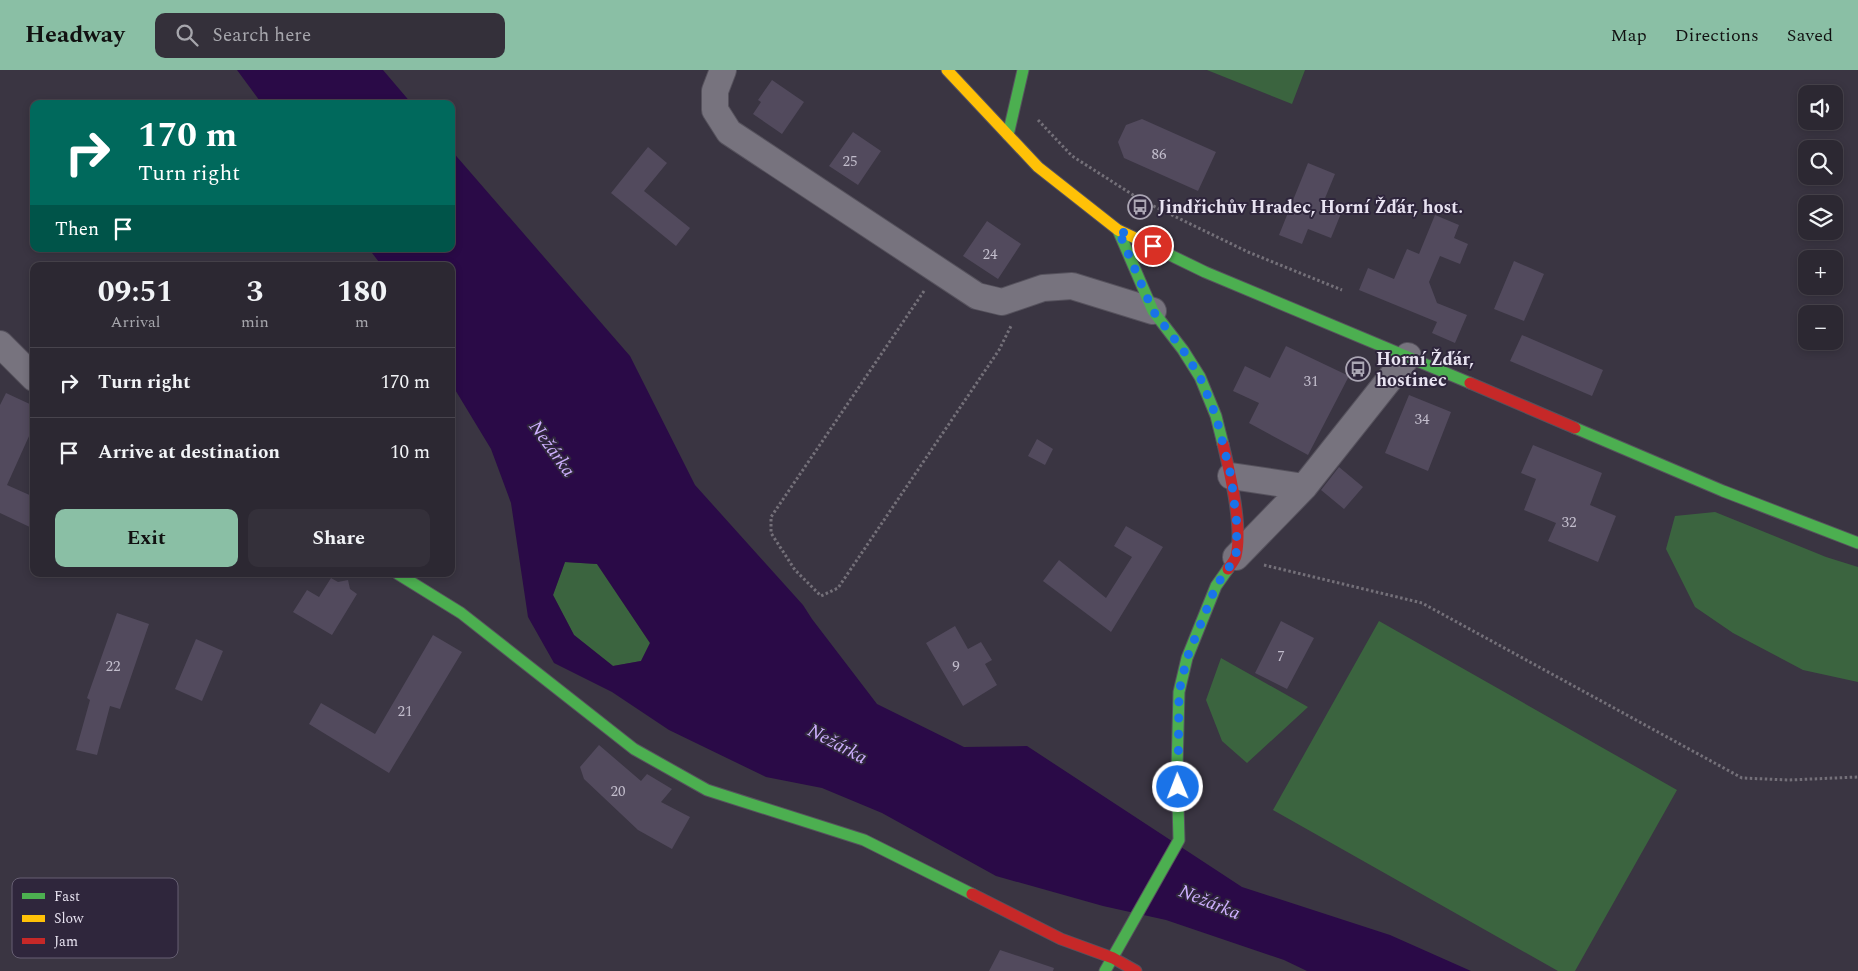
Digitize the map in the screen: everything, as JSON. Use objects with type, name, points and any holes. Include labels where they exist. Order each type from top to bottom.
[{"type":"street","points":[[723,70],[715,91],[715,110],[729,132],[977,296],[1002,302],[1043,288],[1072,286],[1153,311]]},
{"type":"street","points":[[947,70],[1038,167],[1118,230],[1205,272],[1408,356],[1723,491],[1858,543]]},
{"type":"street","points":[[1008,135],[1023,70]]},
{"type":"street","points":[[1118,230],[1153,311],[1183,350],[1200,377],[1216,416],[1231,476],[1237,525],[1236,557]]},
{"type":"street","points":[[0,344],[30,374]]},
{"type":"street","points":[[1105,971],[1179,840],[1177,770],[1179,692],[1187,658],[1216,586],[1236,557],[1304,487],[1408,356]]},
{"type":"street","points":[[1231,476],[1304,487]]},
{"type":"street","points":[[403,577],[461,612],[634,749],[707,790],[864,840],[1061,939],[1113,958],[1136,971]]},
{"type":"path","points":[[1035,117],[1072,156],[1141,200],[1248,252],[1342,290]]},
{"type":"path","points":[[938,270],[771,517],[770,533],[795,570],[821,596],[838,588],[999,350],[1029,293]]},
{"type":"path","points":[[1236,557],[1422,603],[1742,778],[1789,780],[1858,777]]},
{"type":"green space","points":[[1207,70],[1305,70],[1292,104]]},
{"type":"green space","points":[[1715,512],[1826,557],[1858,567],[1858,682],[1803,670],[1733,633],[1695,607],[1666,549],[1675,516]]},
{"type":"green space","points":[[565,562],[597,564],[650,643],[641,661],[613,666],[574,635],[553,595]]},
{"type":"green space","points":[[1379,621],[1677,790],[1575,971],[1558,971],[1273,810]]},
{"type":"green space","points":[[1221,658],[1308,707],[1247,763],[1222,741],[1206,700]]},
{"type":"water","points":[[237,70],[383,70],[409,100],[259,100]]},
{"type":"water","name":"Nežárka","points":[[455,155],[630,356],[695,485],[803,605],[877,704],[964,747],[1027,746],[1242,887],[1390,935],[1471,971],[1307,971],[1284,960],[1166,920],[1103,906],[996,876],[882,813],[822,788],[766,777],[669,730],[612,692],[554,663],[528,617],[511,503],[491,449],[455,390],[455,262],[379,262],[371,252],[455,252]],"holes":[[[565,562],[597,564],[650,643],[641,661],[613,666],[574,635],[553,595]]]},
{"type":"building","points":[[772,80],[804,102],[782,134],[753,114],[761,102],[758,100]]},
{"type":"building","points":[[1142,119],[1216,152],[1198,191],[1124,158],[1118,142],[1126,125]]},
{"type":"building","points":[[853,132],[881,151],[858,185],[829,166]]},
{"type":"building","points":[[648,147],[667,163],[644,191],[690,228],[676,246],[611,193]]},
{"type":"building","points":[[1308,163],[1335,174],[1323,203],[1342,211],[1331,238],[1308,229],[1302,244],[1279,235]]},
{"type":"building","points":[[1435,215],[1459,225],[1454,238],[1468,244],[1460,264],[1440,256],[1429,282],[1437,303],[1467,315],[1455,343],[1432,333],[1437,322],[1359,290],[1368,268],[1394,279],[1407,249],[1419,254]]},
{"type":"building","points":[[987,221],[1021,244],[998,279],[963,256]]},
{"type":"building","points":[[1514,261],[1544,274],[1524,321],[1494,309]]},
{"type":"building","points":[[1522,335],[1603,370],[1592,396],[1510,361]]},
{"type":"building","points":[[1286,346],[1349,376],[1308,455],[1249,423],[1259,403],[1233,391],[1245,366],[1270,378]]},
{"type":"building","points":[[6,393],[30,404],[30,434],[7,485],[30,495],[30,527],[0,513],[0,405]]},
{"type":"building","points":[[1409,395],[1451,412],[1428,471],[1385,453]]},
{"type":"building","points":[[1037,439],[1053,449],[1045,465],[1028,456]]},
{"type":"building","points":[[1533,445],[1602,473],[1590,505],[1616,516],[1598,562],[1548,541],[1556,523],[1524,510],[1536,479],[1521,473]]},
{"type":"building","points":[[1339,467],[1363,487],[1344,509],[1321,490]]},
{"type":"building","points":[[1126,526],[1163,547],[1111,632],[1043,581],[1059,560],[1106,598],[1132,557],[1114,546]]},
{"type":"building","points":[[331,578],[338,582],[348,580],[350,589],[357,594],[332,635],[293,612],[307,590],[319,597]]},
{"type":"building","points":[[117,613],[149,624],[120,709],[110,706],[97,755],[76,750],[90,700],[87,698]]},
{"type":"building","points":[[1281,621],[1314,638],[1287,689],[1255,673]]},
{"type":"building","points":[[955,626],[968,649],[981,642],[992,660],[985,664],[997,685],[963,706],[926,643]]},
{"type":"building","points":[[433,635],[462,652],[389,773],[309,724],[321,703],[375,734]]},
{"type":"building","points":[[196,639],[223,651],[202,701],[175,689]]},
{"type":"building","points":[[599,745],[641,781],[647,774],[672,789],[661,802],[690,817],[672,849],[638,830],[584,779],[580,767]]},
{"type":"building","points":[[1000,950],[1054,968],[1053,971],[989,971]]},
{"type":"traffic: fast","points":[[1008,135],[1023,70]]},
{"type":"traffic: fast","points":[[1118,230],[1153,311],[1183,350],[1200,377],[1216,416],[1223,444]]},
{"type":"traffic: fast","points":[[1133,237],[1205,272],[1470,383]]},
{"type":"traffic: fast","points":[[1575,428],[1723,491],[1858,543]]},
{"type":"traffic: fast","points":[[1105,971],[1179,840],[1177,769],[1179,692],[1187,658],[1216,586],[1228,569]]},
{"type":"traffic: fast","points":[[403,577],[461,613],[634,749],[707,790],[864,840],[972,894]]},
{"type":"traffic: slow","points":[[947,70],[1038,167],[1118,230],[1133,237]]},
{"type":"traffic: jam","points":[[1470,383],[1575,428]]},
{"type":"traffic: jam","points":[[1223,444],[1235,500],[1238,530],[1236,556],[1228,569]]},
{"type":"traffic: jam","points":[[972,894],[1061,939],[1113,958],[1136,971]]},
{"type":"place","name":"Jindřichův Hradec, Horní Žďár, host.","points":[[1140,207]]},
{"type":"place","name":"Horní Žďár, hostinec","points":[[1358,369]]},
{"type":"route","points":[[1153,246],[1118,230],[1153,311],[1183,350],[1200,377],[1216,416],[1231,476],[1237,525],[1236,557],[1216,586],[1187,658],[1179,692],[1178,787]]}]
